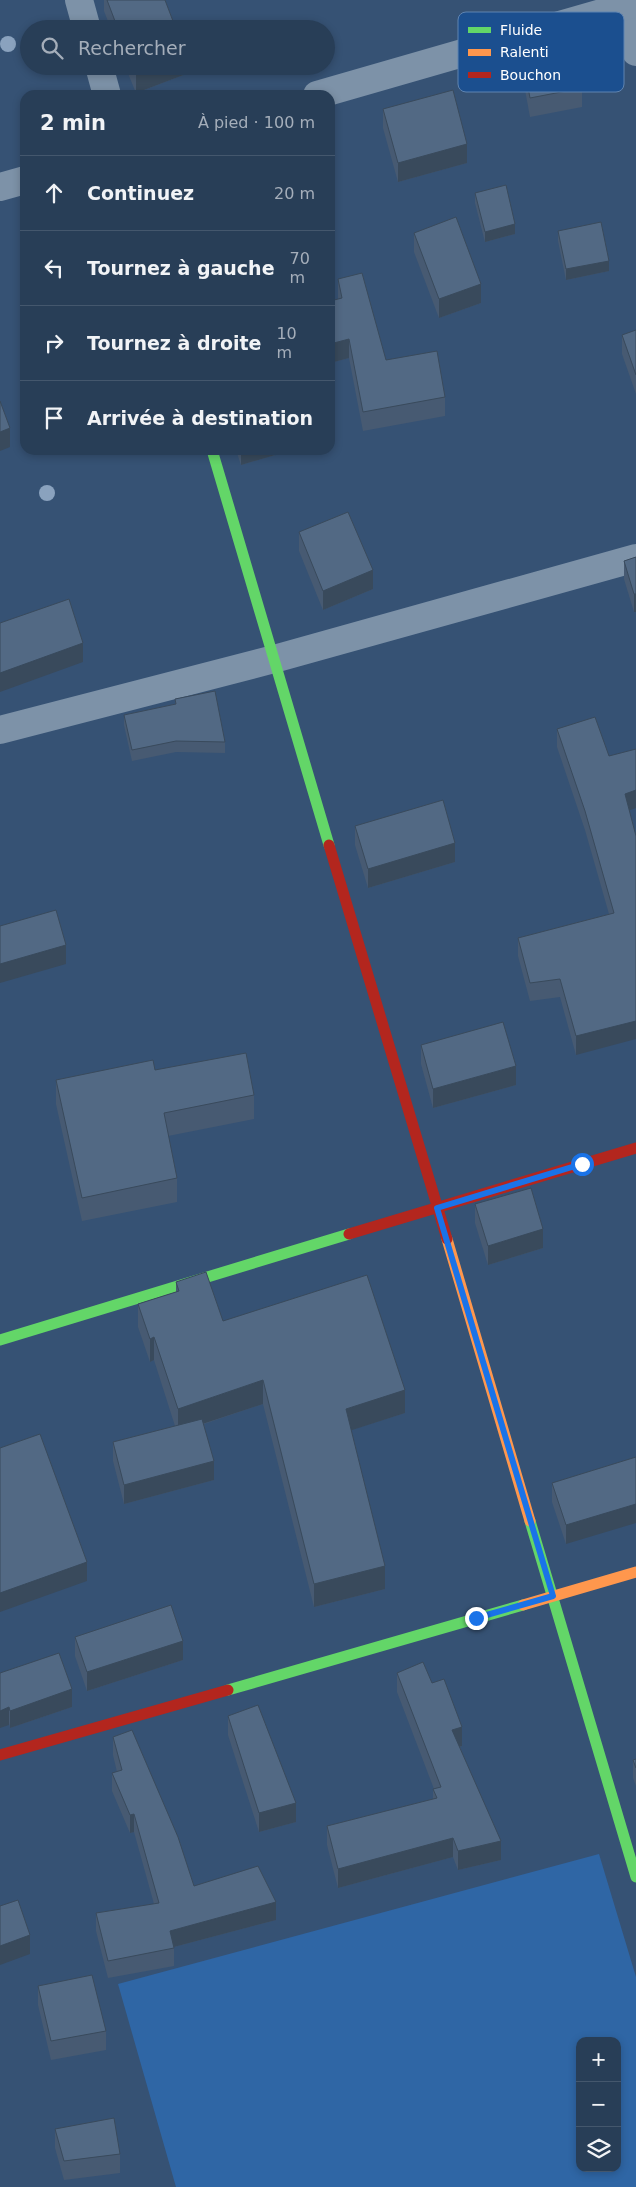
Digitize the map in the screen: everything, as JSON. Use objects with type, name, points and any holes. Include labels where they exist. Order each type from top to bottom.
[{"type":"street","points":[[79,0],[85,20]]},
{"type":"street","points":[[597,12],[627,3],[636,52]]},
{"type":"street","points":[[334,90],[458,53]]},
{"type":"street","points":[[101,75],[105,90]]},
{"type":"street","points":[[0,187],[20,181]]},
{"type":"street","points":[[213,455],[636,1877]]},
{"type":"street","points":[[0,730],[274,659],[636,558]]},
{"type":"street","points":[[0,1340],[636,1148]]},
{"type":"street","points":[[0,1755],[636,1572]]},
{"type":"shaded area","points":[[599,1854],[636,1977],[636,2187],[176,2187],[118,1984]]},
{"type":"building","points":[[107,0],[165,0],[173,20],[115,20]]},
{"type":"building","points":[[453,90],[467,144],[398,163],[383,109]]},
{"type":"building","points":[[529,92],[561,92],[530,98]]},
{"type":"building","points":[[506,185],[515,224],[485,232],[475,193]]},
{"type":"building","points":[[456,217],[481,284],[439,299],[414,233]]},
{"type":"building","points":[[601,222],[609,261],[566,269],[558,231]]},
{"type":"building","points":[[362,273],[386,360],[437,351],[445,397],[363,412],[349,339],[335,343],[335,300],[342,298],[338,279]]},
{"type":"building","points":[[636,330],[636,375],[622,335]]},
{"type":"building","points":[[0,401],[10,428],[0,432]]},
{"type":"building","points":[[348,512],[373,570],[323,591],[299,532]]},
{"type":"building","points":[[636,557],[636,594],[634,594],[624,561]]},
{"type":"building","points":[[69,599],[83,643],[0,673],[0,623]]},
{"type":"building","points":[[215,691],[225,742],[176,741],[132,750],[124,715],[176,704],[175,699]]},
{"type":"building","points":[[595,717],[609,756],[636,749],[636,790],[625,794],[636,836],[636,1021],[576,1036],[560,979],[530,983],[518,938],[614,913],[585,811],[557,729]]},
{"type":"building","points":[[443,800],[455,843],[368,869],[355,826]]},
{"type":"building","points":[[56,910],[66,945],[0,964],[0,926]]},
{"type":"building","points":[[503,1022],[516,1066],[433,1089],[421,1045]]},
{"type":"building","points":[[246,1053],[254,1095],[164,1113],[177,1178],[82,1198],[56,1080],[153,1060],[155,1070]]},
{"type":"building","points":[[531,1188],[543,1229],[488,1246],[475,1204]]},
{"type":"building","points":[[206,1272],[223,1321],[367,1275],[405,1390],[346,1409],[385,1566],[314,1584],[263,1380],[178,1409],[154,1337],[150,1339],[138,1304],[179,1291],[176,1282]]},
{"type":"building","points":[[202,1419],[214,1461],[124,1485],[113,1442]]},
{"type":"building","points":[[40,1434],[87,1562],[0,1593],[0,1448]]},
{"type":"building","points":[[636,1457],[636,1504],[566,1525],[552,1483]]},
{"type":"building","points":[[171,1605],[183,1641],[87,1672],[75,1637]]},
{"type":"building","points":[[59,1653],[72,1689],[10,1711],[9,1707],[0,1711],[0,1673]]},
{"type":"building","points":[[423,1662],[432,1683],[444,1679],[462,1727],[452,1730],[501,1841],[458,1851],[453,1838],[338,1869],[327,1826],[437,1798],[433,1789],[441,1787],[397,1673]]},
{"type":"building","points":[[258,1705],[296,1803],[259,1813],[228,1716]]},
{"type":"building","points":[[132,1730],[178,1837],[194,1886],[258,1866],[276,1902],[170,1931],[174,1948],[108,1961],[96,1913],[159,1903],[134,1814],[130,1815],[112,1773],[122,1770],[113,1737]]},
{"type":"building","points":[[18,1900],[30,1935],[0,1946],[0,1906]]},
{"type":"building","points":[[92,1975],[106,2031],[51,2041],[38,1986]]},
{"type":"building","points":[[114,2118],[120,2154],[64,2161],[55,2129]]},
{"type":"traffic: fast","points":[[213,455],[329,845]]},
{"type":"traffic: fast","points":[[0,1340],[349,1234]]},
{"type":"traffic: fast","points":[[530,1521],[636,1877]]},
{"type":"traffic: fast","points":[[228,1690],[523,1605]]},
{"type":"traffic: slow","points":[[447,1239],[530,1521]]},
{"type":"traffic: slow","points":[[523,1605],[636,1572]]},
{"type":"traffic: jam","points":[[329,845],[447,1239]]},
{"type":"traffic: jam","points":[[349,1234],[636,1148]]},
{"type":"traffic: jam","points":[[0,1755],[228,1690]]},
{"type":"route","points":[[476,1618],[553,1596],[437,1208],[582,1164]]}]
